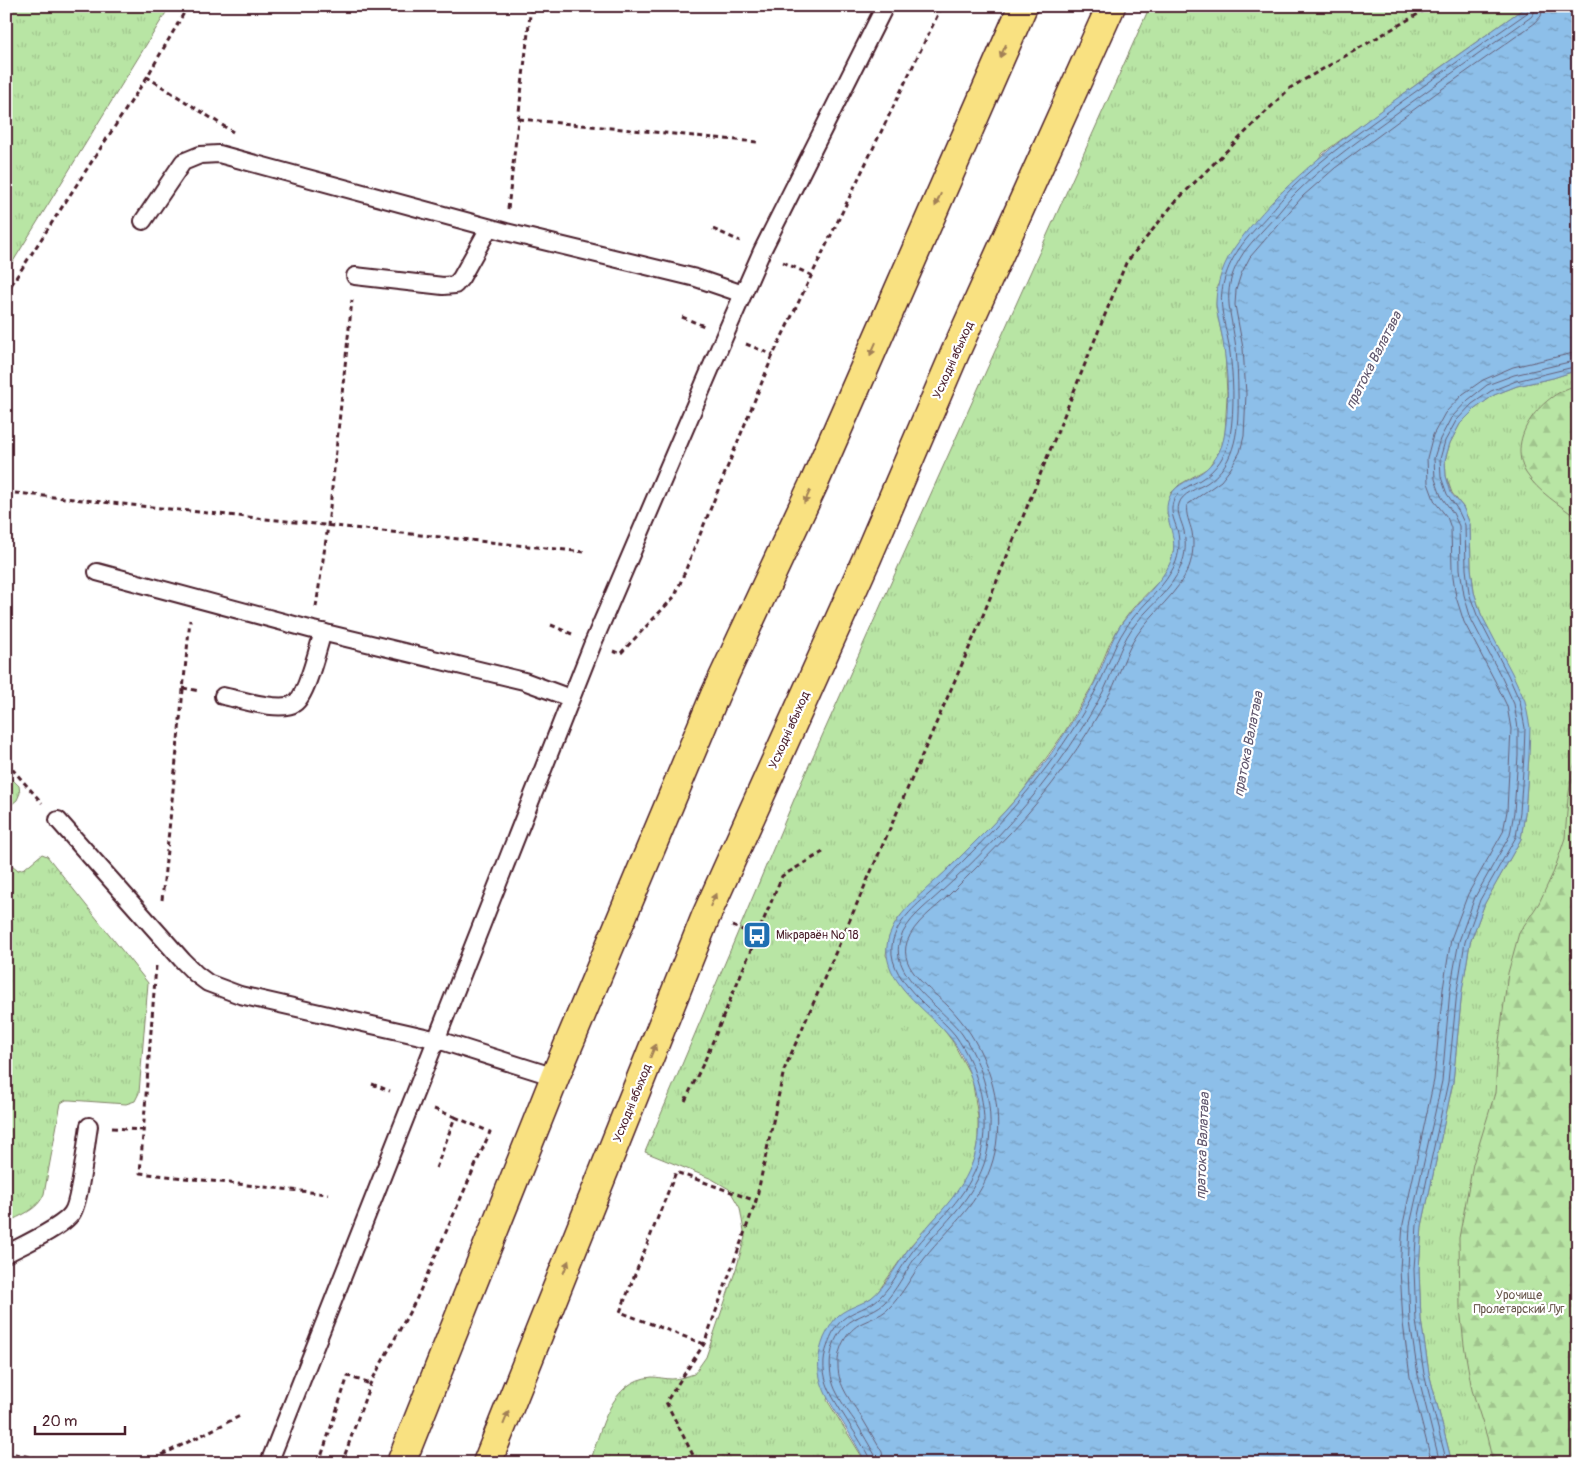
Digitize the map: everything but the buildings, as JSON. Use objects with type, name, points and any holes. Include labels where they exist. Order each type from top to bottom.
[{"type":"main road","points":[[401,1463],[556,1077],[716,695],[815,481],[1023,6]]},
{"type":"main road","name":"Усходні абыход","points":[[488,1463],[706,916],[867,558],[955,353],[1111,6]]},
{"type":"lane","points":[[269,1463],[438,1040],[570,698],[762,251],[885,6]]},
{"type":"lane","points":[[143,221],[183,162],[200,154],[219,154],[490,228],[696,278],[743,294]]},
{"type":"lane","points":[[355,276],[443,286],[455,285],[490,228]]},
{"type":"lane","points":[[97,572],[318,631],[524,682],[570,698]]},
{"type":"lane","points":[[223,696],[272,706],[286,706],[295,703],[302,695],[306,685],[318,631]]},
{"type":"lane","points":[[58,820],[159,934],[196,974],[208,984],[240,995],[438,1040],[556,1077]]},
{"type":"lane","points":[[6,1254],[60,1224],[73,1213],[89,1126]]},
{"type":"path","points":[[6,293],[147,77],[188,6]]},
{"type":"path","points":[[506,232],[531,6]]},
{"type":"path","points":[[609,650],[620,654],[675,596],[773,355],[813,276],[942,6]]},
{"type":"path","points":[[698,1463],[666,1402],[704,1344],[756,1201],[784,1070],[977,630],[1126,263],[1176,202],[1290,88],[1432,6]]},
{"type":"path","points":[[147,77],[236,134]]},
{"type":"path","points":[[519,119],[757,142]]},
{"type":"path","points":[[713,229],[740,241]]},
{"type":"path","points":[[783,262],[813,276]]},
{"type":"path","points":[[318,631],[355,276]]},
{"type":"path","points":[[682,317],[704,327]]},
{"type":"path","points":[[742,342],[773,355]]},
{"type":"path","points":[[6,492],[585,552]]},
{"type":"path","points":[[192,597],[159,934],[140,1173],[328,1194]]},
{"type":"path","points":[[552,625],[573,634]]},
{"type":"path","points":[[6,762],[58,820]]},
{"type":"path","points":[[685,1101],[705,1060],[782,876],[823,852]]},
{"type":"path","points":[[372,1084],[393,1093]]},
{"type":"path","points":[[342,1463],[370,1384],[416,1300],[490,1132],[432,1108]]},
{"type":"path","points":[[435,1171],[455,1117]]},
{"type":"path","points":[[89,1126],[143,1130]]},
{"type":"path","points":[[704,1344],[620,1312],[676,1172],[756,1201]]},
{"type":"path","points":[[319,1463],[348,1376],[370,1384]]},
{"type":"path","points":[[146,1463],[240,1416]]},
{"type":"path","points":[[6,1452],[58,1463]]},
{"type":"green space","points":[[6,6],[170,6],[6,273]]},
{"type":"green space","points":[[1150,6],[1527,6],[1323,153],[1217,286],[1216,307],[1225,350],[1227,396],[1225,434],[1222,447],[1208,468],[1179,485],[1171,493],[1167,514],[1174,536],[1174,548],[1167,570],[1121,624],[1110,643],[1094,683],[1064,733],[1023,791],[996,821],[914,901],[897,920],[889,937],[886,955],[904,990],[937,1021],[953,1042],[972,1078],[978,1117],[978,1138],[975,1156],[957,1194],[911,1245],[875,1296],[864,1302],[827,1400],[866,1463],[590,1463],[609,1409],[626,1387],[638,1380],[652,1377],[675,1379],[694,1374],[706,1357],[745,1237],[740,1208],[729,1189],[712,1179],[645,1152],[801,783]]},
{"type":"green space","points":[[1578,370],[1578,1463],[1452,1463],[1429,1373],[1421,1320],[1419,1269],[1422,1226],[1453,1082],[1462,991],[1470,943],[1485,903],[1521,839],[1529,756],[1493,638],[1481,614],[1474,592],[1471,568],[1470,524],[1463,507],[1452,493],[1446,476],[1445,460],[1450,443],[1460,424],[1476,408],[1494,395],[1517,386]]},
{"type":"green space","points":[[1578,385],[1578,519],[1550,498],[1531,480],[1526,473],[1521,459],[1520,445],[1524,431],[1531,418],[1541,407],[1552,397]]},
{"type":"green space","name":"Урочище Пролетарский Луг","points":[[1578,757],[1578,1463],[1493,1463],[1472,1390],[1464,1345],[1460,1308],[1459,1238],[1473,1164],[1495,1093],[1498,1049],[1508,973],[1519,933],[1539,903],[1554,871],[1565,838],[1568,799],[1573,768]]},
{"type":"green space","points":[[6,773],[19,786],[20,793],[17,800],[6,809]]},
{"type":"green space","points":[[42,854],[47,856],[148,983],[139,1093],[135,1101],[126,1104],[70,1100],[61,1103],[44,1194],[33,1208],[6,1223],[6,860],[18,870],[25,868]]},
{"type":"water","name":"пратока Валатава","points":[[1527,6],[1578,6],[1578,370],[1517,386],[1494,395],[1476,408],[1460,424],[1450,443],[1445,460],[1446,476],[1451,493],[1463,507],[1470,524],[1471,568],[1474,592],[1481,614],[1525,701],[1530,727],[1525,813],[1521,839],[1485,903],[1470,943],[1462,991],[1453,1082],[1422,1226],[1419,1269],[1421,1320],[1429,1373],[1452,1463],[866,1463],[830,1403],[821,1383],[819,1362],[824,1338],[839,1315],[871,1298],[887,1281],[910,1247],[955,1195],[974,1158],[979,1129],[973,1084],[955,1044],[946,1032],[899,984],[891,970],[887,956],[888,940],[892,929],[916,899],[988,829],[1033,779],[1061,739],[1098,677],[1120,626],[1157,584],[1167,569],[1174,548],[1167,514],[1169,498],[1177,487],[1202,472],[1212,463],[1224,438],[1227,411],[1227,380],[1216,296],[1219,280],[1232,251],[1271,203],[1329,150],[1392,102]]},
{"type":"place","name":"Мікрараён № 18","points":[[757,935]]}]
